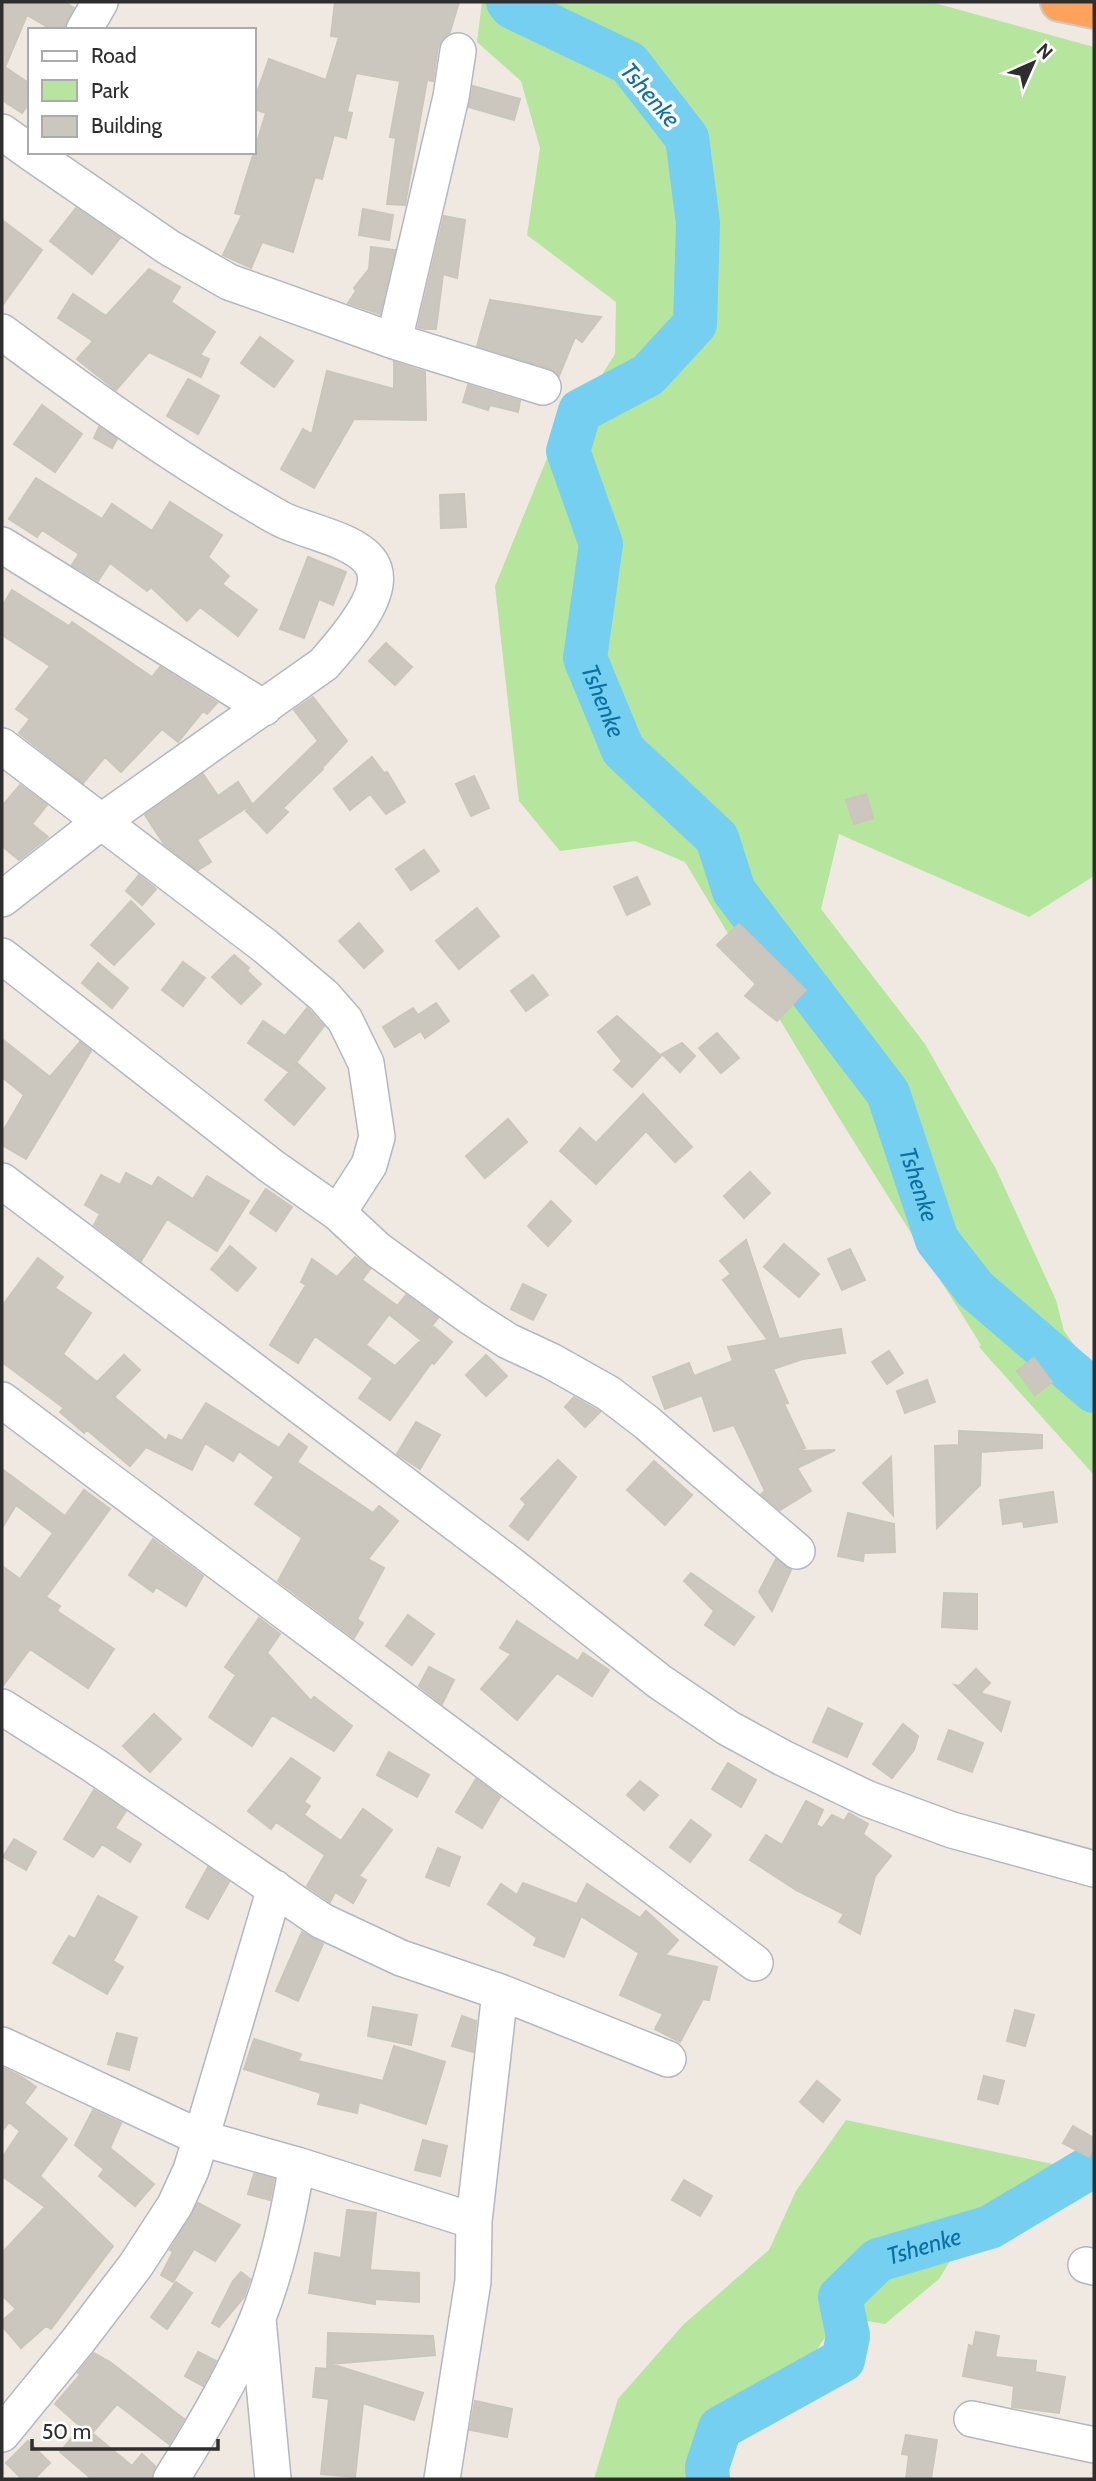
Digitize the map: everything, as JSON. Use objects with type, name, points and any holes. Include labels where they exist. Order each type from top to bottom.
[{"type":"highway","points":[[1060,2],[1094,9]]},
{"type":"street","points":[[85,28],[100,2]]},
{"type":"street","points":[[394,341],[451,97],[458,51]]},
{"type":"street","points":[[39,154],[168,247],[229,282],[394,341],[543,387]]},
{"type":"street","points":[[2,331],[108,411],[213,480],[282,520],[360,551],[373,566],[377,579],[372,598],[324,664],[102,821],[2,899]]},
{"type":"street","points":[[2,545],[264,708]]},
{"type":"street","points":[[2,746],[265,946],[324,996],[345,1020],[366,1063],[377,1137],[369,1166],[338,1213]]},
{"type":"street","points":[[2,956],[271,1166],[338,1213],[378,1250],[472,1318],[508,1341],[608,1393],[646,1422],[797,1551]]},
{"type":"street","points":[[2,1181],[511,1564],[660,1682],[728,1728],[868,1799],[952,1830],[1094,1869]]},
{"type":"street","points":[[2,1400],[324,1643],[442,1726],[755,1963]]},
{"type":"street","points":[[2,1707],[92,1764],[322,1921],[401,1958],[500,1992],[668,2059]]},
{"type":"street","points":[[2,2434],[136,2265],[175,2205],[191,2170],[275,1888]]},
{"type":"street","points":[[442,2479],[473,2281],[474,2221],[500,1992]]},
{"type":"street","points":[[2,2045],[201,2138],[474,2221]]},
{"type":"street","points":[[171,2479],[239,2360],[258,2319],[288,2218],[297,2165]]},
{"type":"street","points":[[258,2319],[273,2479]]},
{"type":"street","points":[[972,2419],[1094,2445]]},
{"type":"green space","points":[[482,2],[931,2],[1094,47],[1094,876],[1029,917],[839,834],[821,909],[925,1044],[996,1169],[1056,1300],[1064,1331],[1094,1372],[1094,1475],[979,1347],[981,1345],[836,1113],[685,862],[635,841],[560,851],[519,801],[495,586],[552,446],[615,354],[616,302],[527,235],[540,148],[521,81],[477,42]]},
{"type":"green space","points":[[846,2120],[1071,2168],[1058,2203],[979,2213],[939,2279],[885,2324],[839,2316],[791,2389],[739,2405],[690,2479],[594,2479],[618,2399],[683,2325],[769,2250],[796,2191]]},
{"type":"building","points":[[2,2],[64,2],[74,8],[65,28],[50,28],[27,15],[5,67],[28,83],[28,105],[22,113],[2,100]]},
{"type":"building","points":[[335,2],[459,2],[450,32],[438,47],[433,81],[427,80],[405,205],[387,204],[396,138],[390,137],[400,81],[356,73],[347,112],[352,113],[346,138],[334,135],[322,179],[315,177],[293,252],[262,242],[251,268],[223,255],[242,215],[235,213],[253,154],[256,154],[266,113],[256,110],[256,95],[269,59],[326,80],[339,37],[331,36]]},
{"type":"building","points":[[473,86],[520,99],[514,120],[469,107]]},
{"type":"building","points":[[76,208],[120,238],[92,274],[50,241]]},
{"type":"building","points":[[363,209],[393,215],[389,240],[359,235]]},
{"type":"building","points":[[444,216],[465,220],[457,278],[443,274],[436,329],[425,329],[418,327]]},
{"type":"building","points":[[2,220],[42,250],[2,306]]},
{"type":"building","points":[[371,247],[395,250],[380,314],[348,303],[356,291],[354,288],[369,269]]},
{"type":"building","points":[[149,269],[180,287],[171,302],[215,332],[200,355],[209,359],[201,377],[149,352],[116,390],[77,359],[93,341],[58,318],[73,294],[106,316]]},
{"type":"building","points":[[490,300],[601,317],[582,342],[575,337],[559,376],[549,368],[477,346]]},
{"type":"building","points":[[260,337],[293,361],[274,387],[241,363]]},
{"type":"building","points":[[394,362],[425,372],[426,420],[354,419],[314,488],[281,469],[303,429],[312,434],[327,371],[394,389]]},
{"type":"building","points":[[188,379],[219,396],[198,434],[167,416]]},
{"type":"building","points":[[468,385],[520,401],[518,412],[490,405],[488,410],[463,402]]},
{"type":"building","points":[[42,405],[82,434],[55,472],[14,444]]},
{"type":"building","points":[[99,427],[117,439],[112,448],[94,438]]},
{"type":"building","points":[[36,478],[102,519],[112,504],[152,531],[170,502],[222,535],[208,557],[229,576],[222,584],[257,610],[238,636],[200,607],[187,621],[151,587],[147,591],[110,563],[98,581],[72,565],[79,554],[42,530],[37,537],[9,519]]},
{"type":"building","points":[[464,494],[466,527],[441,528],[440,495]]},
{"type":"building","points":[[308,557],[346,572],[333,605],[319,599],[304,638],[280,629]]},
{"type":"building","points":[[12,590],[69,626],[72,622],[152,677],[160,667],[217,703],[207,714],[203,711],[178,742],[162,729],[121,772],[105,757],[83,783],[19,733],[30,719],[16,709],[50,666],[2,635],[2,607]]},
{"type":"building","points":[[386,643],[412,667],[395,685],[369,661]]},
{"type":"building","points":[[313,697],[347,741],[283,808],[288,812],[267,833],[246,811],[318,741],[294,710]]},
{"type":"building","points":[[372,757],[384,773],[387,772],[405,802],[386,814],[370,794],[350,810],[334,789]]},
{"type":"building","points":[[203,774],[218,796],[238,782],[252,804],[197,840],[211,862],[198,870],[164,844],[145,815]]},
{"type":"building","points":[[474,776],[489,808],[471,816],[456,784]]},
{"type":"building","points":[[20,785],[47,805],[32,824],[48,837],[19,860],[2,846],[2,806]]},
{"type":"building","points":[[866,794],[873,818],[854,824],[846,800]]},
{"type":"building","points":[[424,850],[439,871],[411,890],[396,869]]},
{"type":"building","points":[[139,875],[156,889],[142,905],[126,891]]},
{"type":"building","points":[[637,877],[650,904],[627,915],[614,887]]},
{"type":"building","points":[[131,901],[154,924],[114,965],[91,945]]},
{"type":"building","points":[[477,908],[499,936],[459,969],[436,941]]},
{"type":"building","points":[[359,923],[383,951],[364,968],[339,941]]},
{"type":"building","points":[[739,924],[806,990],[777,1021],[745,996],[756,984],[717,945]]},
{"type":"building","points":[[234,955],[249,968],[247,971],[261,984],[241,1004],[212,977]]},
{"type":"building","points":[[183,962],[205,978],[183,1006],[162,990]]},
{"type":"building","points":[[98,963],[128,988],[112,1008],[82,983]]},
{"type":"building","points":[[533,975],[548,995],[526,1011],[511,991]]},
{"type":"building","points":[[436,1003],[449,1021],[425,1038],[421,1031],[395,1047],[383,1027],[413,1008],[418,1015]]},
{"type":"building","points":[[307,1008],[324,1026],[289,1072],[248,1043],[263,1021],[285,1036]]},
{"type":"building","points":[[617,1016],[661,1056],[632,1087],[614,1070],[622,1061],[598,1032]]},
{"type":"building","points":[[717,1033],[739,1058],[721,1073],[699,1048]]},
{"type":"building","points":[[2,1039],[50,1077],[80,1042],[91,1051],[26,1159],[2,1145],[2,1133],[24,1095],[2,1077]]},
{"type":"building","points":[[682,1043],[695,1056],[680,1072],[662,1054]]},
{"type":"building","points":[[297,1063],[325,1088],[294,1125],[265,1100]]},
{"type":"building","points":[[643,1094],[692,1147],[675,1162],[646,1131],[596,1184],[560,1151],[580,1128],[596,1143]]},
{"type":"building","points":[[508,1119],[527,1142],[485,1178],[466,1156]]},
{"type":"building","points":[[750,1172],[770,1193],[744,1218],[724,1196]]},
{"type":"building","points":[[126,1173],[152,1187],[158,1177],[193,1199],[207,1176],[249,1201],[217,1251],[167,1219],[141,1261],[94,1225],[100,1214],[85,1205],[101,1175],[120,1185]]},
{"type":"building","points":[[266,1189],[292,1207],[276,1231],[250,1213]]},
{"type":"building","points":[[551,1201],[571,1221],[548,1246],[528,1226]]},
{"type":"building","points":[[746,1240],[779,1339],[841,1329],[845,1353],[803,1359],[773,1369],[788,1403],[784,1404],[805,1448],[795,1451],[835,1450],[797,1468],[811,1491],[780,1510],[761,1494],[765,1491],[734,1425],[714,1431],[702,1395],[665,1409],[653,1377],[689,1363],[694,1376],[733,1361],[728,1347],[768,1340],[723,1280],[731,1274],[720,1261]]},
{"type":"building","points":[[784,1244],[819,1274],[799,1297],[764,1267]]},
{"type":"building","points":[[230,1246],[256,1268],[237,1291],[211,1269]]},
{"type":"building","points":[[850,1249],[865,1280],[842,1290],[828,1259]]},
{"type":"building","points":[[355,1257],[370,1269],[362,1280],[396,1305],[366,1345],[395,1366],[434,1327],[452,1342],[434,1364],[432,1362],[390,1420],[359,1398],[373,1378],[315,1336],[298,1363],[270,1345],[306,1285],[301,1282],[312,1259],[337,1277]]},
{"type":"building","points":[[38,1258],[63,1277],[55,1288],[91,1313],[63,1354],[97,1382],[124,1355],[140,1370],[114,1397],[166,1441],[169,1435],[182,1441],[206,1403],[279,1448],[289,1434],[307,1447],[297,1462],[373,1513],[379,1506],[398,1521],[368,1559],[384,1568],[357,1619],[363,1623],[354,1638],[278,1581],[302,1538],[255,1504],[274,1477],[239,1451],[233,1461],[205,1443],[192,1470],[146,1447],[130,1466],[87,1430],[84,1433],[60,1412],[64,1408],[2,1362],[2,1306]]},
{"type":"building","points":[[523,1284],[546,1295],[533,1320],[511,1309]]},
{"type":"building","points":[[406,1295],[438,1318],[421,1340],[390,1315]]},
{"type":"building","points":[[889,1351],[903,1373],[887,1384],[872,1362]]},
{"type":"building","points":[[486,1355],[507,1376],[486,1396],[466,1375]]},
{"type":"building","points":[[1034,1358],[1052,1382],[1035,1395],[1017,1371]]},
{"type":"building","points":[[927,1380],[935,1402],[905,1413],[897,1391]]},
{"type":"building","points":[[574,1397],[600,1412],[585,1427],[565,1407]]},
{"type":"building","points":[[416,1422],[440,1435],[420,1469],[397,1454]]},
{"type":"building","points":[[959,1431],[1042,1435],[1042,1448],[981,1452],[980,1485],[937,1528],[935,1446],[959,1445]]},
{"type":"building","points":[[891,1457],[893,1515],[863,1483]]},
{"type":"building","points":[[558,1460],[576,1477],[528,1540],[510,1526],[526,1504],[521,1499]]},
{"type":"building","points":[[654,1461],[692,1495],[665,1525],[627,1490]]},
{"type":"building","points":[[2,1469],[65,1516],[84,1490],[110,1509],[46,1597],[60,1606],[57,1611],[114,1649],[88,1688],[30,1649],[2,1687],[2,1566],[20,1579],[53,1533],[16,1505],[2,1528]]},
{"type":"building","points":[[1053,1492],[1057,1522],[1024,1527],[1023,1521],[1003,1524],[1000,1500]]},
{"type":"building","points":[[848,1513],[894,1524],[895,1552],[864,1553],[863,1561],[838,1556]]},
{"type":"building","points":[[153,1539],[203,1576],[186,1606],[156,1587],[153,1592],[129,1575]]},
{"type":"building","points":[[776,1559],[791,1570],[772,1611],[759,1592]]},
{"type":"building","points":[[691,1573],[754,1617],[734,1645],[705,1625],[714,1611],[684,1581]]},
{"type":"building","points":[[944,1593],[977,1594],[977,1629],[942,1627]]},
{"type":"building","points":[[408,1615],[434,1634],[412,1665],[386,1646]]},
{"type":"building","points":[[259,1618],[280,1634],[267,1653],[311,1701],[314,1697],[352,1726],[334,1751],[272,1715],[252,1746],[209,1717],[236,1675],[225,1667]]},
{"type":"building","points":[[517,1621],[578,1661],[583,1653],[609,1670],[592,1696],[557,1673],[517,1720],[481,1689],[511,1654],[500,1648]]},
{"type":"building","points":[[429,1667],[454,1680],[442,1704],[419,1686]]},
{"type":"building","points":[[976,1669],[990,1683],[980,1693],[1010,1702],[1001,1731],[955,1685],[959,1686]]},
{"type":"building","points":[[828,1708],[862,1724],[847,1757],[813,1742]]},
{"type":"building","points":[[154,1714],[181,1739],[150,1772],[123,1746]]},
{"type":"building","points":[[903,1724],[918,1736],[914,1750],[892,1778],[873,1764]]},
{"type":"building","points":[[949,1730],[983,1743],[972,1772],[938,1759]]},
{"type":"building","points":[[389,1752],[429,1775],[417,1797],[377,1775]]},
{"type":"building","points":[[291,1758],[320,1778],[304,1802],[310,1806],[304,1815],[341,1841],[363,1809],[392,1830],[359,1876],[366,1880],[353,1903],[335,1892],[330,1902],[307,1886],[325,1855],[276,1822],[271,1829],[248,1811]]},
{"type":"building","points":[[728,1763],[756,1780],[741,1807],[712,1789]]},
{"type":"building","points":[[476,1779],[500,1797],[482,1828],[456,1812]]},
{"type":"building","points":[[640,1781],[658,1795],[644,1810],[627,1795]]},
{"type":"building","points":[[94,1790],[126,1811],[115,1828],[141,1844],[130,1862],[102,1844],[93,1857],[64,1839]]},
{"type":"building","points":[[806,1801],[823,1810],[816,1825],[822,1828],[832,1815],[844,1821],[849,1813],[868,1824],[863,1834],[891,1856],[875,1876],[860,1934],[839,1922],[844,1914],[796,1890],[750,1860],[766,1835],[782,1845]]},
{"type":"building","points":[[691,1820],[711,1835],[690,1862],[670,1847]]},
{"type":"building","points":[[14,1839],[36,1852],[26,1870],[3,1857]]},
{"type":"building","points":[[438,1848],[460,1857],[449,1886],[426,1877]]},
{"type":"building","points":[[208,1867],[229,1882],[208,1919],[186,1907]]},
{"type":"building","points":[[523,1883],[577,1904],[587,1884],[640,1918],[646,1911],[678,1940],[665,1955],[717,1967],[709,2000],[703,1999],[680,2042],[655,2029],[663,2014],[620,1995],[639,1953],[581,1916],[564,1957],[534,1945],[537,1938],[488,1904],[501,1884],[517,1895]]},
{"type":"building","points":[[98,1896],[137,1917],[113,1961],[123,1967],[107,1994],[53,1963],[69,1936],[75,1939]]},
{"type":"building","points":[[302,1932],[323,1944],[298,2001],[276,1991]]},
{"type":"building","points":[[373,2007],[417,2015],[411,2045],[368,2036]]},
{"type":"building","points":[[1015,2010],[1034,2015],[1025,2046],[1007,2041]]},
{"type":"building","points":[[462,2016],[476,2021],[473,2052],[452,2046]]},
{"type":"building","points":[[117,2033],[137,2038],[129,2070],[108,2064]]},
{"type":"building","points":[[254,2039],[301,2054],[298,2061],[383,2081],[394,2046],[445,2062],[426,2124],[359,2102],[357,2113],[318,2104],[321,2093],[244,2069]]},
{"type":"building","points":[[2,2067],[36,2087],[24,2103],[67,2139],[40,2176],[113,2246],[51,2329],[46,2326],[21,2348],[2,2326],[2,2321],[16,2309],[2,2295],[2,2253],[45,2207],[2,2176],[2,2158],[20,2131],[9,2122],[2,2131]]},
{"type":"building","points":[[984,2076],[1004,2081],[998,2104],[978,2099]]},
{"type":"building","points":[[817,2081],[840,2100],[823,2122],[800,2102]]},
{"type":"building","points":[[93,2110],[121,2123],[110,2148],[154,2184],[135,2206],[99,2176],[104,2169],[75,2145]]},
{"type":"building","points":[[1073,2126],[1094,2138],[1094,2147],[1089,2157],[1063,2143]]},
{"type":"building","points":[[423,2140],[447,2146],[440,2176],[415,2170]]},
{"type":"building","points":[[254,2174],[274,2179],[270,2200],[248,2194]]},
{"type":"building","points":[[684,2180],[712,2196],[700,2216],[672,2200]]},
{"type":"building","points":[[198,2203],[240,2225],[215,2261],[194,2249],[173,2282],[161,2275],[173,2252],[170,2250]]},
{"type":"building","points":[[347,2210],[376,2213],[370,2270],[419,2273],[419,2302],[375,2299],[375,2304],[309,2293],[315,2253],[341,2258]]},
{"type":"building","points":[[241,2272],[250,2279],[244,2297],[219,2327],[212,2323],[233,2281]]},
{"type":"building","points":[[176,2282],[192,2293],[167,2329],[151,2317]]},
{"type":"building","points":[[976,2332],[999,2336],[995,2357],[1036,2361],[1035,2372],[1065,2377],[1059,2413],[1012,2407],[1014,2386],[963,2376],[969,2345],[973,2347]]},
{"type":"building","points":[[328,2333],[433,2336],[435,2355],[331,2364],[423,2393],[414,2420],[363,2403],[355,2477],[321,2474],[329,2399],[313,2397],[316,2368],[327,2369]]},
{"type":"building","points":[[198,2352],[216,2361],[203,2386],[185,2376]]},
{"type":"building","points":[[94,2353],[110,2362],[184,2419],[169,2444],[117,2404],[92,2433],[132,2466],[142,2454],[155,2466],[151,2479],[92,2479],[60,2452],[81,2427],[55,2404],[80,2375],[78,2373]]},
{"type":"building","points":[[475,2401],[512,2409],[507,2437],[470,2430]]},
{"type":"building","points":[[906,2435],[937,2440],[931,2479],[906,2479],[909,2455],[902,2454]]},
{"type":"building","points":[[28,2441],[50,2463],[34,2479],[22,2479],[6,2463]]},
{"type":"waterway","name":"Tshenke","points":[[508,2],[512,7],[629,63],[687,138],[698,223],[695,324],[648,375],[580,411],[568,451],[601,544],[585,658],[623,750],[717,838],[734,891],[888,1093],[937,1240],[975,1289],[1094,1391]]},
{"type":"waterway","name":"Tshenke","points":[[708,2479],[707,2467],[720,2428],[843,2360],[848,2336],[840,2297],[878,2260],[990,2227],[1094,2165]]}]
